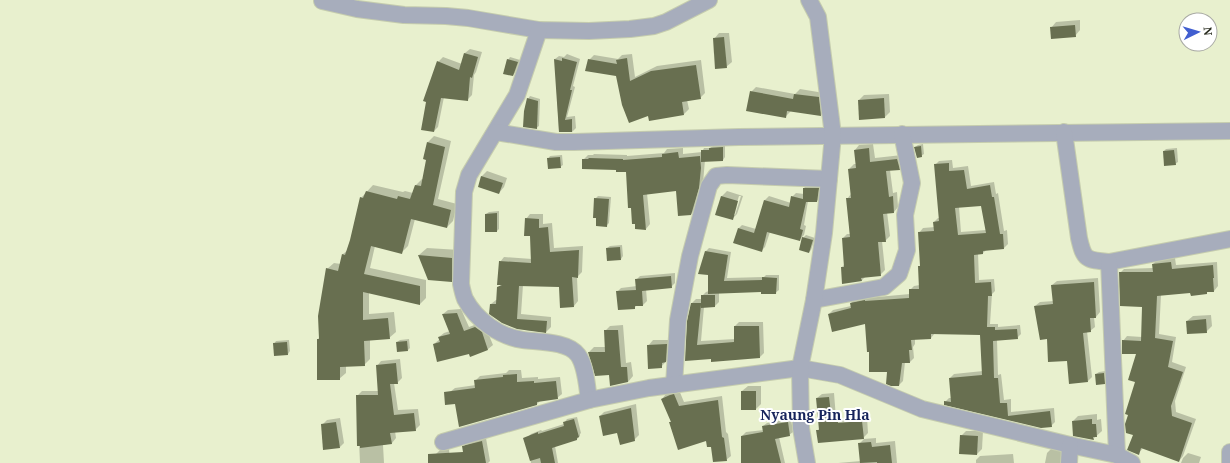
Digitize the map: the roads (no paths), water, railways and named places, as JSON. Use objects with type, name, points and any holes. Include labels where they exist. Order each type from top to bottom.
[{"type":"street","points":[[322,1],[357,9],[404,15],[468,18],[539,30],[589,31],[654,26],[666,22],[680,7],[710,0]]},
{"type":"street","points":[[807,463],[802,428],[800,368],[814,300],[824,233],[833,136],[818,18],[811,1]]},
{"type":"street","points":[[539,30],[517,95],[469,175],[464,192],[461,284],[464,297],[471,309],[481,319],[502,334],[521,340],[552,343],[568,347],[578,354],[583,364],[589,400]]},
{"type":"street","points":[[496,132],[556,142],[902,134],[1230,131]]},
{"type":"street","points":[[1064,132],[1079,238],[1083,253],[1088,259],[1109,262],[1230,238]]},
{"type":"street","points":[[814,300],[884,287],[899,274],[907,250],[904,215],[912,183],[902,134]]},
{"type":"street","points":[[674,385],[678,320],[690,256],[709,186],[716,176],[727,175],[829,179]]},
{"type":"street","points":[[1109,262],[1117,455]]},
{"type":"street","points":[[443,442],[589,400],[649,388],[800,368],[840,375],[922,410],[1117,455],[1132,463]]},
{"type":"street","points":[[1069,463],[1070,445]]},
{"type":"street","points":[[1230,452],[1230,463]]},
{"type":"district","name":"Nyaung Pin Hla","points":[[815,415]]}]
